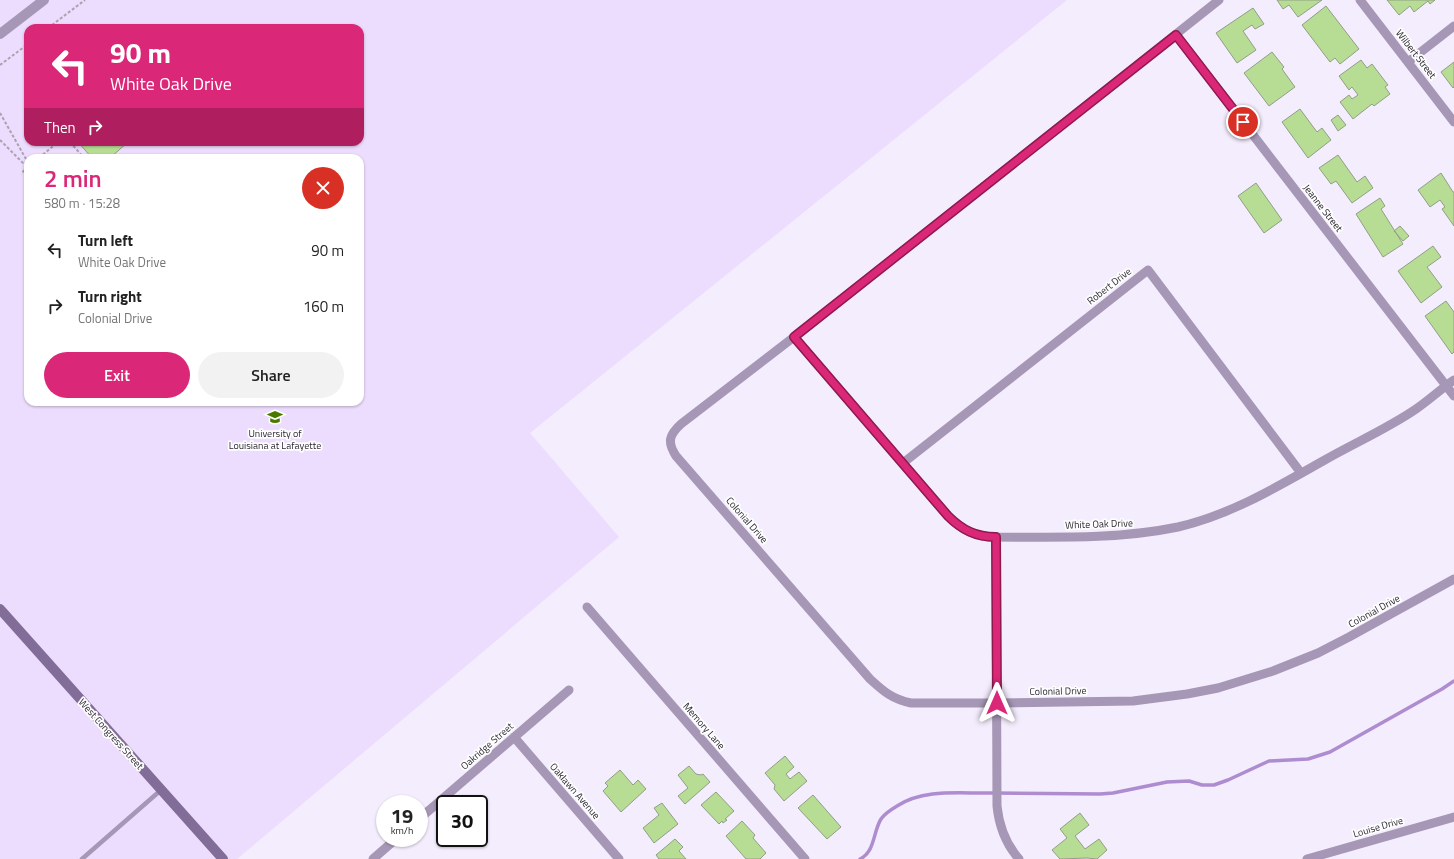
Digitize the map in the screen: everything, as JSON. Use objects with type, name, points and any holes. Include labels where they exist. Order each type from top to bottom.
[{"type":"main road","name":"West Congress Street","points":[[0,609],[223,859]]},
{"type":"street","points":[[0,34],[44,0]]},
{"type":"street","name":"Colonial Drive","points":[[1220,0],[794,337],[681,424],[670,438],[671,448],[676,456],[864,673],[886,694],[899,700],[911,703],[1133,701],[1187,694],[1252,679],[1325,650],[1454,579]]},
{"type":"street","name":"Wilbert Street","points":[[1360,0],[1454,122]]},
{"type":"street","points":[[1408,62],[1454,26]]},
{"type":"street","name":"Jeanne Street","points":[[1176,35],[1454,396]]},
{"type":"street","name":"Robert Drive","points":[[903,463],[1148,270],[1301,473]]},
{"type":"street","name":"White Oak Drive","points":[[794,337],[957,524],[973,534],[988,537],[1117,536],[1142,533],[1200,521],[1234,508],[1276,488],[1415,410],[1454,380]]},
{"type":"street","points":[[996,537],[997,806],[998,819],[1004,838],[1019,859]]},
{"type":"street","name":"Memory Lane","points":[[587,607],[805,859]]},
{"type":"street","name":"Oakridge Street","points":[[428,811],[569,690]]},
{"type":"street","name":"Oaklawn Avenue","points":[[514,737],[619,859]]},
{"type":"street","name":"Louise Drive","points":[[1307,859],[1454,817]]},
{"type":"street","points":[[373,859],[387,847]]},
{"type":"lane","points":[[82,859],[161,790]]},
{"type":"path","points":[[53,24],[84,0]]},
{"type":"path","points":[[0,65],[24,47]]},
{"type":"path","points":[[0,113],[24,155]]},
{"type":"path","points":[[0,140],[24,163]]},
{"type":"path","points":[[44,154],[53,146]]},
{"type":"path","points":[[74,146],[80,154]]},
{"type":"path","points":[[21,174],[24,171]]},
{"type":"shaded area","name":"University of Louisiana at Lafayette","points":[[0,0],[1067,0],[530,433],[619,537],[237,859],[0,859]]},
{"type":"building","points":[[1277,0],[1322,0],[1298,17],[1289,5],[1283,9]]},
{"type":"building","points":[[1387,0],[1435,0],[1430,4],[1428,1],[1414,12],[1410,6],[1399,15]]},
{"type":"building","points":[[1326,6],[1359,49],[1340,64],[1335,58],[1330,62],[1302,25]]},
{"type":"building","points":[[1253,8],[1264,24],[1255,29],[1252,25],[1243,31],[1256,50],[1237,63],[1216,33]]},
{"type":"building","points":[[1272,52],[1284,67],[1282,69],[1295,87],[1269,106],[1244,73]]},
{"type":"building","points":[[1361,60],[1367,68],[1372,64],[1388,85],[1385,87],[1390,94],[1374,106],[1372,104],[1353,119],[1340,102],[1349,95],[1352,99],[1358,95],[1352,87],[1349,90],[1339,76]]},
{"type":"building","points":[[1454,62],[1454,87],[1453,88],[1441,72]]},
{"type":"building","points":[[1300,109],[1317,132],[1322,128],[1331,140],[1308,158],[1282,122]]},
{"type":"building","points":[[1338,115],[1346,125],[1338,131],[1331,120]]},
{"type":"building","points":[[82,146],[124,146],[114,154],[88,154]]},
{"type":"building","points":[[1338,155],[1357,182],[1365,176],[1373,188],[1352,203],[1336,181],[1331,184],[1319,168]]},
{"type":"building","points":[[1441,173],[1454,192],[1454,226],[1442,209],[1445,207],[1440,200],[1430,207],[1418,190]]},
{"type":"building","points":[[1256,183],[1282,220],[1264,233],[1238,196]]},
{"type":"building","points":[[1380,198],[1385,206],[1381,209],[1403,244],[1383,257],[1356,214]]},
{"type":"building","points":[[1400,226],[1409,236],[1403,241],[1394,231]]},
{"type":"building","points":[[1433,246],[1441,257],[1427,267],[1442,287],[1421,303],[1398,271]]},
{"type":"building","points":[[1446,301],[1454,312],[1454,352],[1452,354],[1425,316]]},
{"type":"building","points":[[785,756],[794,767],[786,774],[790,779],[799,772],[807,781],[784,801],[774,789],[775,785],[765,773]]},
{"type":"building","points":[[689,766],[696,774],[703,774],[710,782],[685,804],[678,796],[688,788],[678,775]]},
{"type":"building","points":[[620,770],[633,785],[638,780],[646,789],[621,812],[603,791],[608,786],[605,783]]},
{"type":"building","points":[[716,792],[734,811],[725,819],[727,820],[723,823],[722,821],[719,824],[701,805]]},
{"type":"building","points":[[813,795],[841,827],[827,839],[798,808]]},
{"type":"building","points":[[662,803],[678,824],[654,843],[643,828],[659,815],[654,808]]},
{"type":"building","points":[[1080,813],[1089,825],[1075,836],[1085,849],[1099,839],[1107,850],[1097,859],[1060,859],[1052,850],[1067,838],[1060,829]]},
{"type":"building","points":[[742,821],[755,835],[753,838],[766,853],[760,859],[746,859],[726,836]]},
{"type":"building","points":[[675,839],[683,847],[679,851],[686,859],[659,859],[656,855]]},
{"type":"waterway","points":[[860,859],[865,856],[871,847],[878,824],[884,815],[908,800],[931,794],[944,793],[1100,794],[1113,793],[1167,782],[1189,781],[1202,785],[1214,785],[1269,761],[1308,759],[1330,752],[1454,681]]},
{"type":"place","name":"University of Louisiana at Lafayette","points":[[275,417]]},
{"type":"route","points":[[997,703],[996,537],[988,537],[966,531],[948,516],[794,337],[1176,35],[1243,122]]}]
